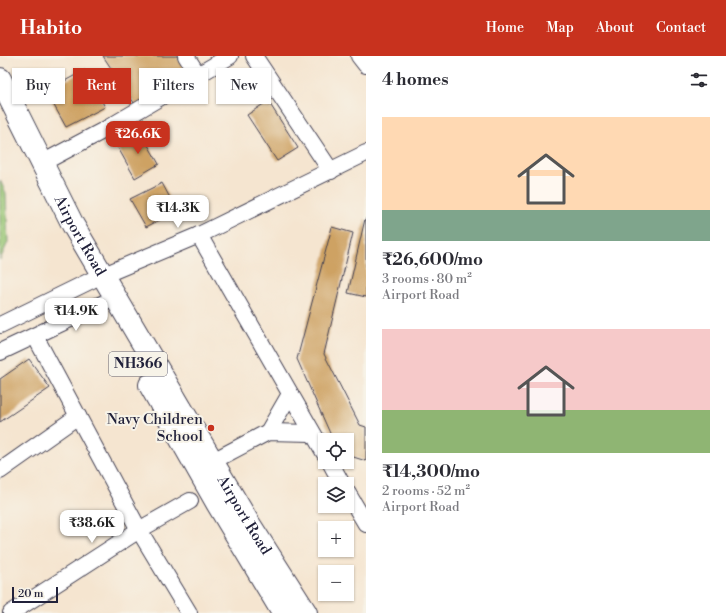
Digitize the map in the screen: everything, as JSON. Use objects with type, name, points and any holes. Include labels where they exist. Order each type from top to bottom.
[{"type":"highway","name":"Airport Road","points":[[0,79],[73,226],[97,278],[104,303],[217,503],[283,613]]},
{"type":"highway","name":"Airport Road","points":[[0,110],[97,278],[306,613]]},
{"type":"street","points":[[186,56],[194,68]]},
{"type":"street","points":[[208,69],[230,56]]},
{"type":"street","points":[[254,56],[331,171]]},
{"type":"street","points":[[359,56],[366,65]]},
{"type":"street","points":[[42,163],[108,128],[149,104]]},
{"type":"street","points":[[0,325],[97,278],[199,235],[366,153]]},
{"type":"street","points":[[199,235],[318,443]]},
{"type":"street","points":[[3,353],[104,303]]},
{"type":"street","points":[[35,336],[139,530],[189,613]]},
{"type":"street","points":[[268,432],[290,394]]},
{"type":"street","points":[[0,470],[78,416]]},
{"type":"street","points":[[212,461],[268,432],[312,433]]},
{"type":"street","points":[[11,613],[139,530],[190,501]]},
{"type":"street","points":[[354,504],[366,524]]},
{"type":"green space","points":[[0,180],[6,193],[8,242],[0,260]]},
{"type":"building","points":[[103,56],[177,56],[185,68],[139,68],[139,104],[146,104],[138,109],[131,98],[131,68],[111,68]]},
{"type":"building","points":[[73,76],[73,104],[103,104],[105,107],[66,127],[53,104],[65,104],[65,81]]},
{"type":"building","points":[[264,104],[270,104],[298,148],[277,161],[247,115]]},
{"type":"building","points":[[141,133],[159,164],[135,178],[117,146]]},
{"type":"building","points":[[162,183],[177,211],[146,227],[130,199]]},
{"type":"building","points":[[366,219],[366,297],[348,293]]},
{"type":"building","points":[[332,227],[353,233],[324,354],[360,425],[366,427],[366,461],[354,457],[354,433],[330,433],[297,359]]},
{"type":"building","points":[[29,359],[50,388],[0,422],[0,379]]},
{"type":"place","name":"Navy Children School","points":[[211,428]]}]
